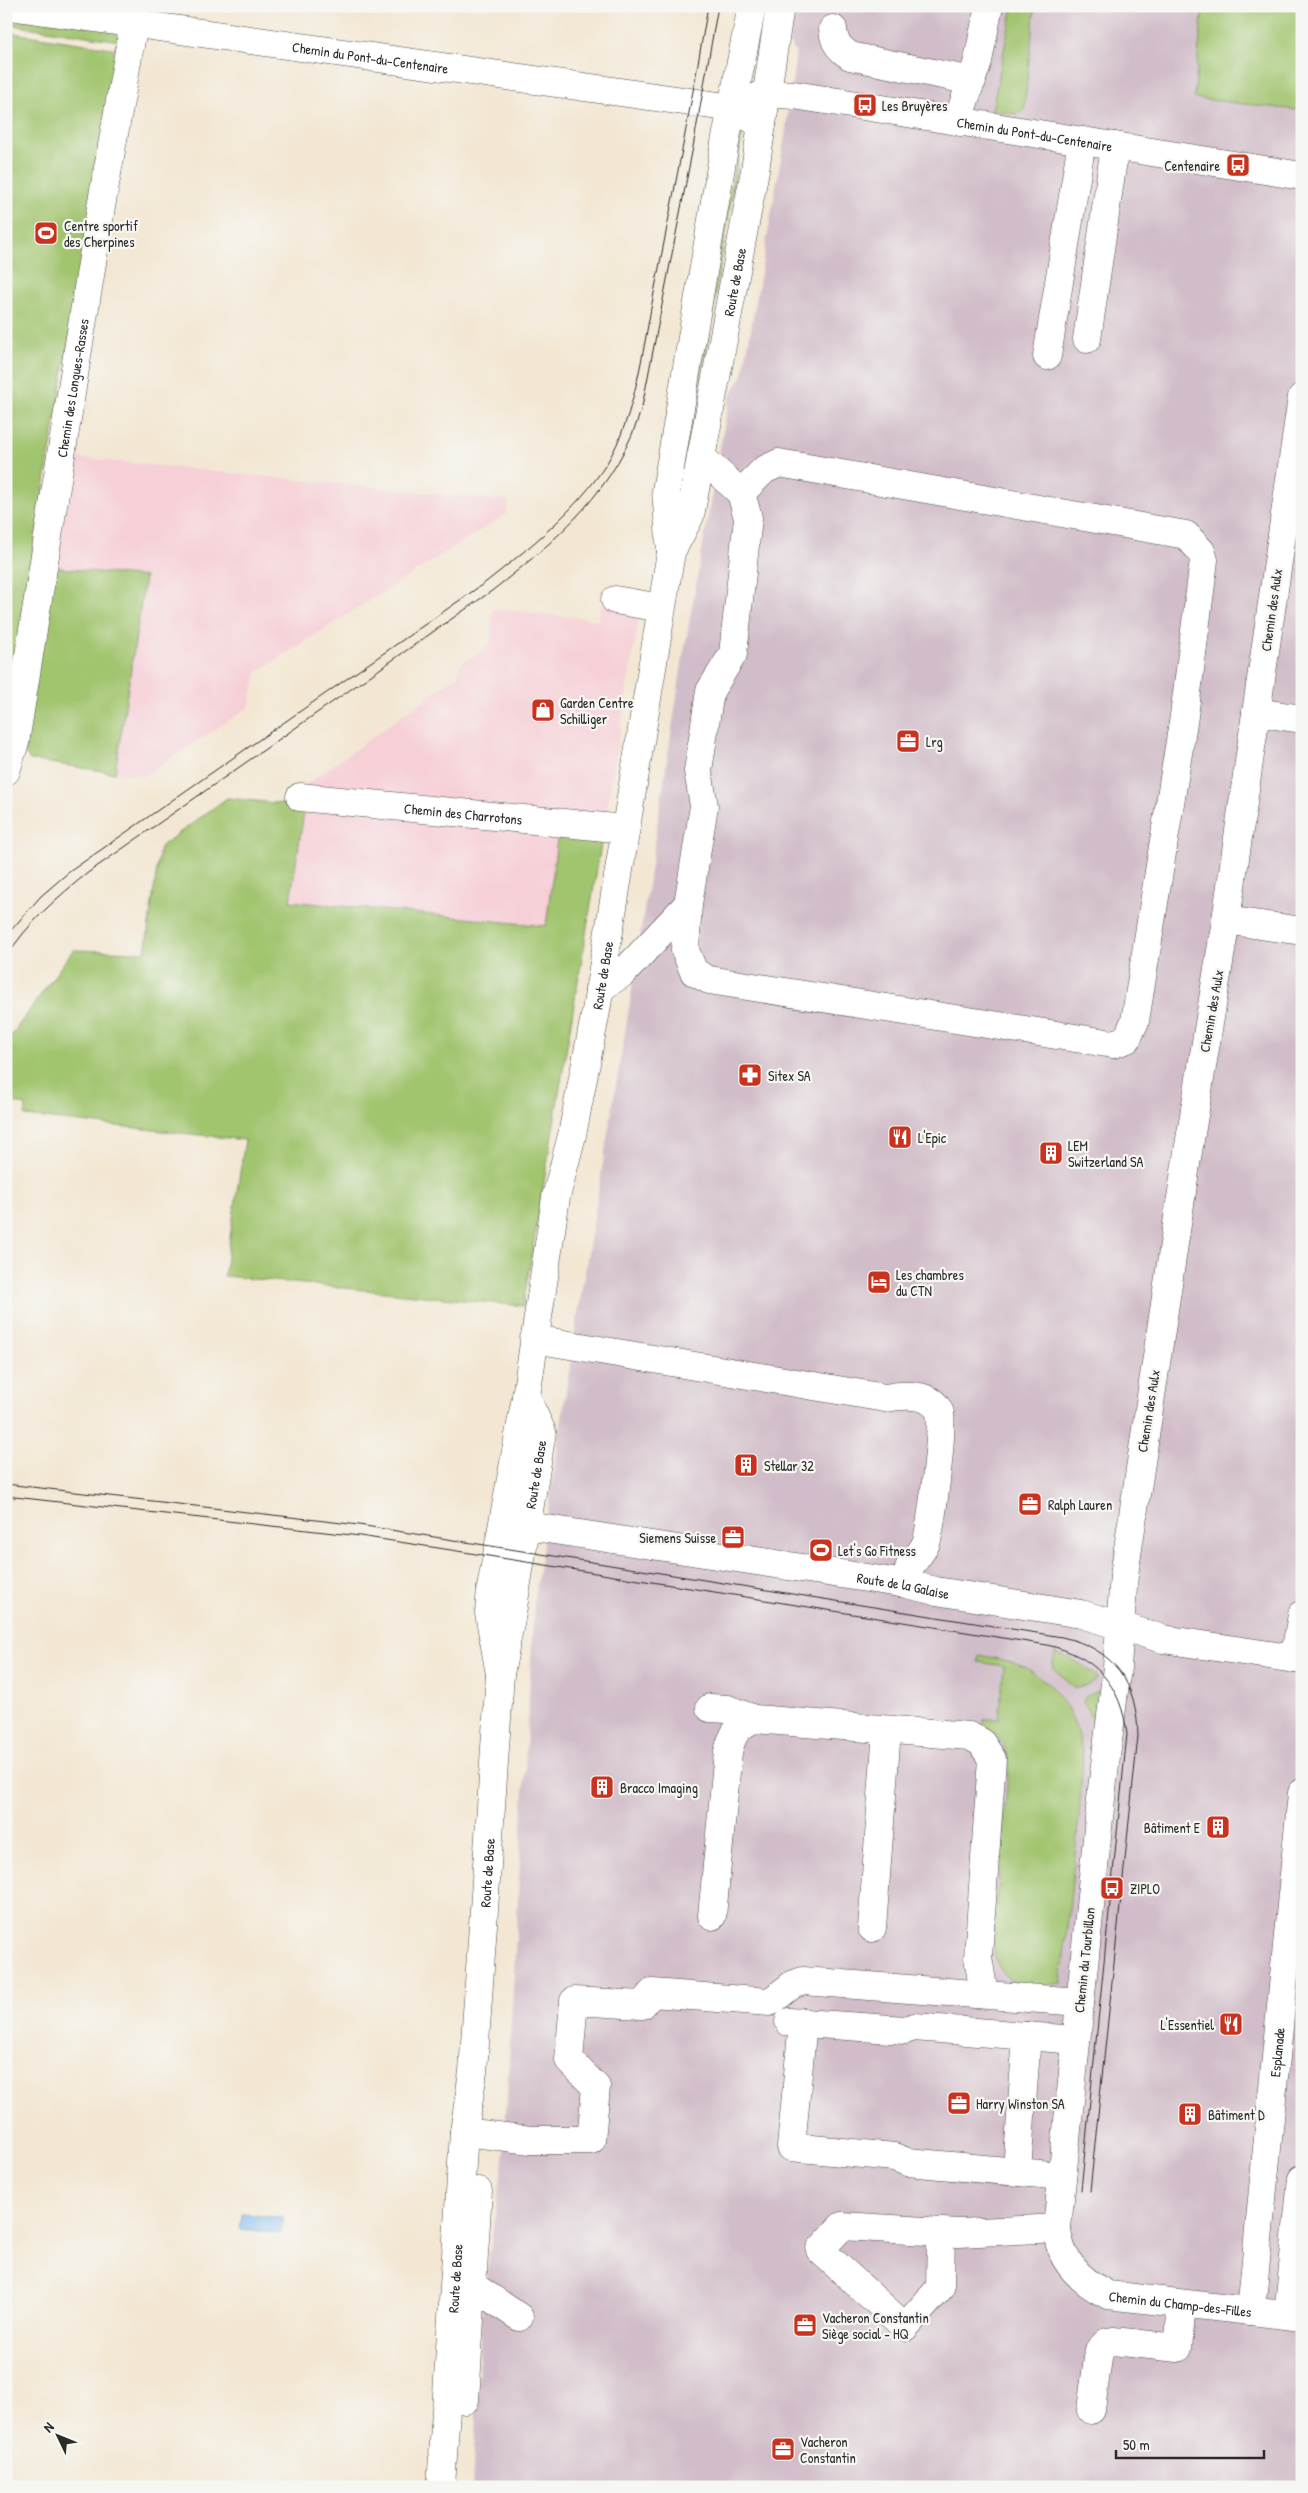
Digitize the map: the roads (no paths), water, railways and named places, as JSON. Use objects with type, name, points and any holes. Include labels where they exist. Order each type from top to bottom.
[{"type":"street","name":"Chemin du Pont-du-Centenaire","points":[[9,6],[135,15],[733,108]]},
{"type":"street","name":"Route de Base","points":[[441,2487],[463,2282],[473,2134],[473,2072],[500,1674],[515,1524],[542,1432],[526,1397],[556,1196],[572,1135],[599,989],[671,552],[666,491],[725,143],[752,6]]},
{"type":"street","name":"Route de Base","points":[[671,552],[690,516],[762,125],[780,6]]},
{"type":"street","points":[[960,122],[962,108],[972,81],[989,6]]},
{"type":"street","name":"Chemin des Longues-Rasses","points":[[7,769],[15,742],[101,207],[135,15]]},
{"type":"street","points":[[833,29],[834,40],[838,48],[850,56],[972,81]]},
{"type":"street","points":[[733,108],[766,93],[740,73]]},
{"type":"street","name":"Chemin du Pont-du-Centenaire","points":[[766,93],[865,105],[960,122],[1302,176]]},
{"type":"street","points":[[733,108],[762,125]]},
{"type":"street","points":[[1047,356],[1082,141]]},
{"type":"street","points":[[1087,339],[1115,146]]},
{"type":"street","name":"Chemin des Aulx","points":[[1120,1625],[1123,1582],[1142,1450],[1226,920],[1302,397]]},
{"type":"street","points":[[701,457],[741,492],[748,518],[733,654],[710,691],[698,771],[704,806],[688,904],[685,950],[694,972],[709,980],[1113,1044],[1127,1039],[1137,1011],[1184,716],[1204,560],[1201,551],[1186,535],[779,463],[764,470],[741,492]]},
{"type":"street","points":[[615,600],[661,608]]},
{"type":"street","points":[[1256,712],[1302,719]]},
{"type":"street","name":"Chemin des Charrotons","points":[[300,797],[625,829]]},
{"type":"street","points":[[599,989],[623,973],[688,904]]},
{"type":"street","points":[[1226,920],[1302,931]]},
{"type":"street","points":[[534,1339],[885,1398],[904,1395],[924,1398],[932,1403],[940,1412],[942,1426],[927,1542],[907,1576]]},
{"type":"street","points":[[907,1576],[909,1548],[922,1472]]},
{"type":"street","name":"Route de la Galaise","points":[[515,1524],[907,1576],[936,1591],[1081,1614],[1163,1639],[1298,1659]]},
{"type":"street","points":[[1298,1659],[1302,1615]]},
{"type":"street","name":"Chemin du Tourbillon","points":[[1069,2264],[1057,2239],[1057,2228],[1120,1625]]},
{"type":"street","points":[[710,1708],[728,1709],[754,1719],[969,1736],[981,1742],[992,1759],[978,1957],[984,1994]]},
{"type":"street","points":[[712,1916],[731,1736],[742,1724],[754,1719]]},
{"type":"street","points":[[872,1928],[887,1730]]},
{"type":"street","name":"Esplanade","points":[[1251,2311],[1302,1793]]},
{"type":"street","points":[[473,2134],[531,2140],[591,2140],[596,2088],[569,2060],[574,2001],[642,2005],[652,1993],[770,2002],[792,1985],[803,1981],[1080,2002]]},
{"type":"street","points":[[1062,2176],[1017,2170],[907,2162],[894,2157],[791,2147],[796,2022],[906,2030],[914,2027],[1076,2040]]},
{"type":"street","points":[[1017,2170],[1027,2036]]},
{"type":"street","points":[[1295,2316],[1302,2179]]},
{"type":"street","points":[[941,2232],[940,2288],[905,2327],[820,2250],[842,2226],[941,2232],[1057,2228]]},
{"type":"street","name":"Chemin du Champ-des-Filles","points":[[1069,2264],[1092,2287],[1108,2295],[1295,2316]]},
{"type":"street","name":"Route de Base","points":[[460,2487],[463,2282]]},
{"type":"street","points":[[463,2282],[519,2317]]},
{"type":"street","points":[[1091,2410],[1099,2350],[1113,2341],[1178,2348],[1182,2304]]},
{"type":"water","points":[[242,2214],[283,2218],[281,2233],[240,2229]]},
{"type":"tram line","points":[[6,936],[41,896],[69,872],[486,582],[551,527],[595,480],[617,444],[632,402],[708,6]]},
{"type":"tram line","points":[[6,957],[44,911],[89,872],[493,590],[562,531],[583,510],[601,487],[618,463],[642,407],[693,147],[718,6]]},
{"type":"tram line","points":[[6,1484],[359,1525],[1062,1637],[1096,1650],[1120,1671],[1127,1685],[1137,1717],[1138,1736],[1090,2191]]},
{"type":"tram line","points":[[6,1496],[360,1536],[451,1550],[1047,1645],[1064,1650],[1092,1665],[1112,1687],[1124,1716],[1127,1734],[1081,2190]]},
{"type":"place","name":"Les Bruyères","points":[[865,105]]},
{"type":"place","name":"Centenaire","points":[[1238,165]]},
{"type":"place","name":"Centre sportif des Cherpines","points":[[46,233]]},
{"type":"place","name":"Garden Centre Schilliger","points":[[543,710]]},
{"type":"place","name":"Lrg","points":[[908,741]]},
{"type":"place","name":"Sitex SA","points":[[750,1075]]},
{"type":"place","name":"L'Epic","points":[[900,1137]]},
{"type":"place","name":"LEM Switzerland SA","points":[[1051,1153]]},
{"type":"place","name":"Les chambres du CTN","points":[[879,1282]]},
{"type":"place","name":"Stellar 32","points":[[746,1465]]},
{"type":"place","name":"Ralph Lauren","points":[[1030,1504]]},
{"type":"place","name":"Siemens Suisse","points":[[733,1537]]},
{"type":"place","name":"Let's Go Fitness","points":[[821,1550]]},
{"type":"place","name":"Bracco Imaging","points":[[602,1787]]},
{"type":"place","name":"Bâtiment E","points":[[1218,1827]]},
{"type":"place","name":"ZIPLO","points":[[1112,1888]]},
{"type":"place","name":"L'Essentiel","points":[[1231,2024]]},
{"type":"place","name":"Harry Winston SA","points":[[959,2103]]},
{"type":"place","name":"Bâtiment D","points":[[1190,2114]]},
{"type":"place","name":"Vacheron Constantin Siège social - HQ","points":[[805,2325]]},
{"type":"place","name":"Vacheron Constantin","points":[[783,2449]]}]
